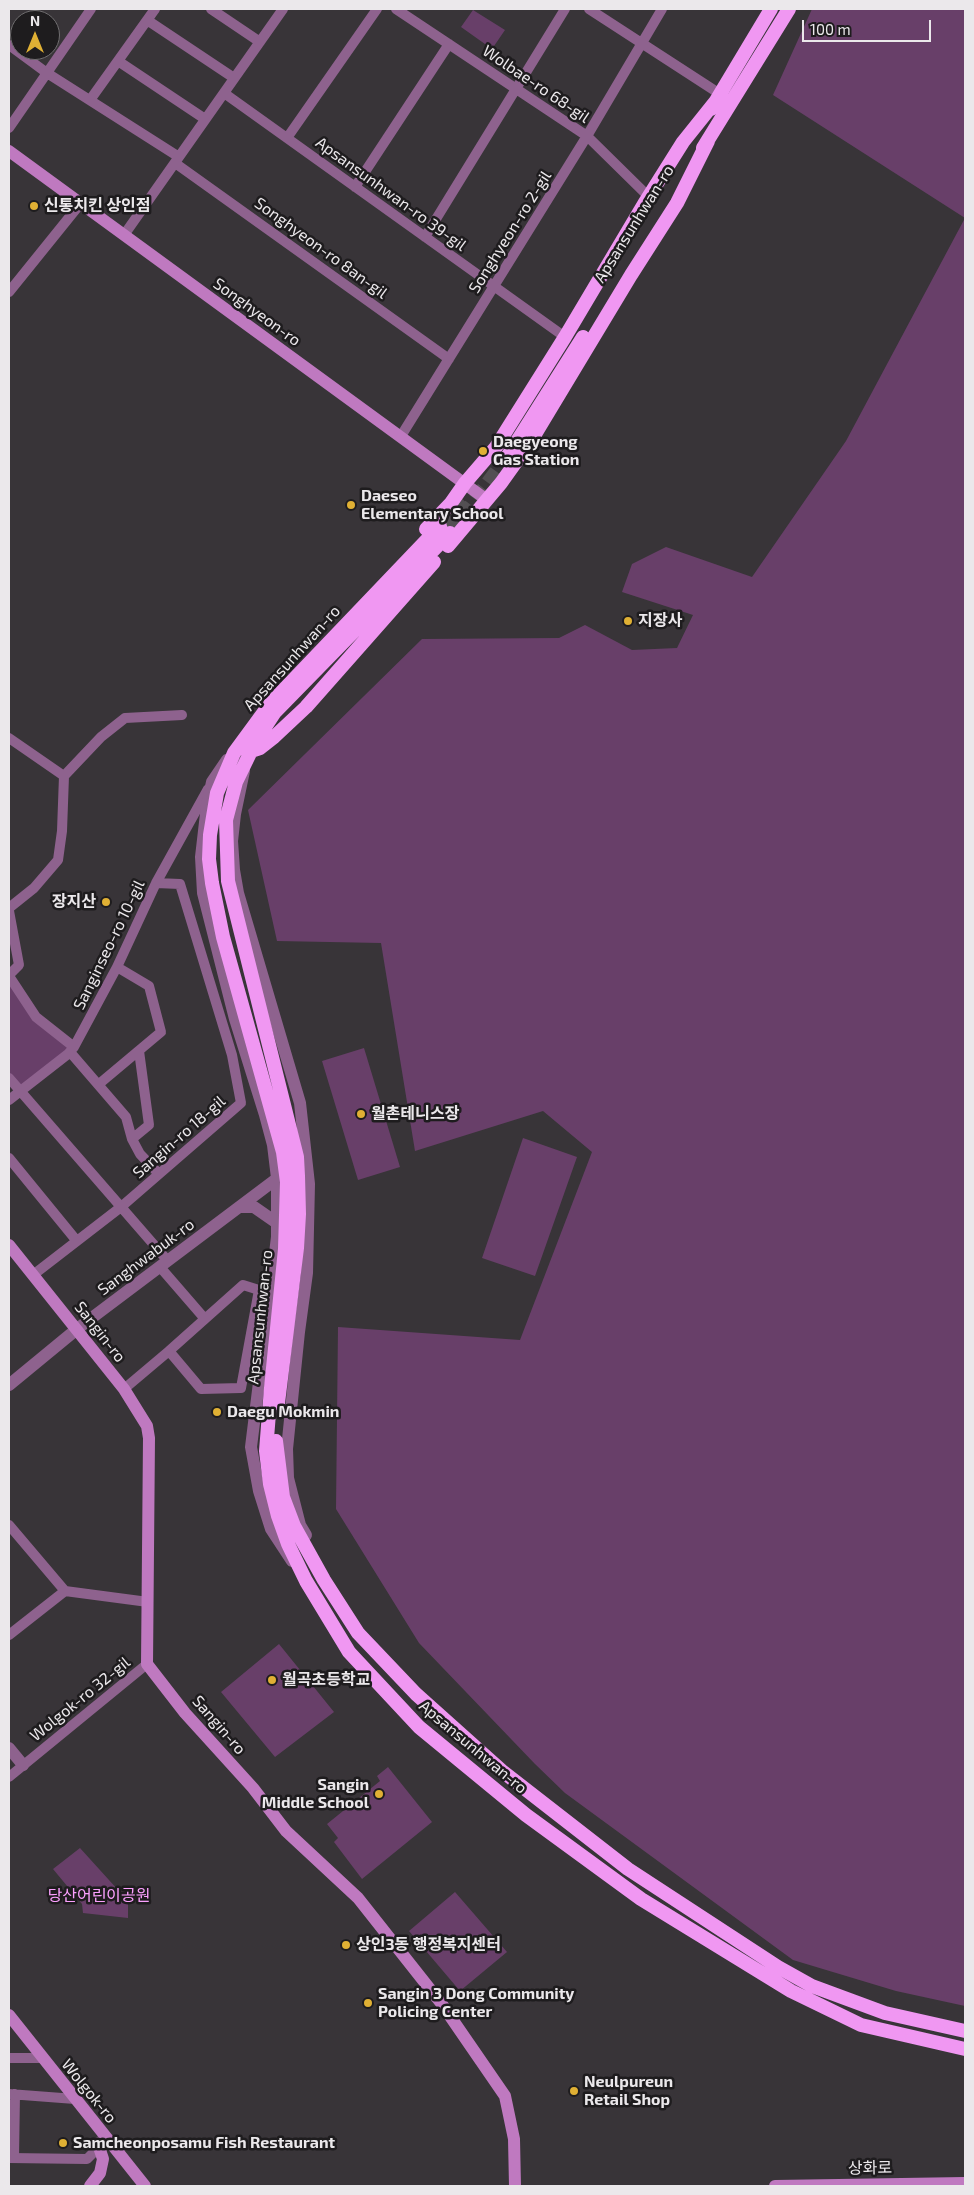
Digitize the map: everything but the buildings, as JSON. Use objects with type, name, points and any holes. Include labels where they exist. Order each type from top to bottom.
[{"type":"highway","name":"Apsansunhwan-ro","points":[[771,9],[504,455],[708,141],[789,9]]},
{"type":"highway","points":[[245,738],[247,726],[255,713],[399,557],[452,503],[465,483],[496,447],[565,337],[648,197],[684,142],[718,98]]},
{"type":"highway","points":[[248,757],[274,737],[325,687],[487,500],[531,441],[631,275],[677,203],[708,141]]},
{"type":"highway","name":"Apsansunhwan-ro","points":[[264,1056],[228,881],[226,820],[236,782],[248,757],[275,712],[445,529],[270,704],[234,753],[217,793],[210,836],[209,859],[223,937],[296,1157],[299,1214],[297,1246],[278,1402],[275,1449],[283,1497],[294,1526],[321,1575],[358,1633],[416,1694],[502,1771],[628,1869],[778,1967],[812,1986],[885,2013],[965,2031]]},
{"type":"highway","name":"Apsansunhwan-ro","points":[[297,1246],[272,1378],[266,1450],[270,1484],[278,1516],[288,1544],[306,1581],[349,1652],[419,1727],[526,1815],[641,1899],[791,1992],[861,2025],[965,2049]]},
{"type":"main road","name":"Songhyeon-ro","points":[[9,151],[487,500]]},
{"type":"main road","name":"Sangin-ro","points":[[9,1245],[124,1389],[147,1426],[149,1438],[147,1664],[185,1713],[253,1788],[286,1831],[358,1898],[441,2003],[505,2096],[514,2139],[515,2186]]},
{"type":"main road","name":"Wolgok-ro","points":[[9,2015],[145,2186]]},
{"type":"main road","points":[[90,2186],[100,2173],[103,2159],[99,2147]]},
{"type":"main road","name":"상화로","points":[[776,2186],[965,2183]]},
{"type":"street","points":[[9,128],[91,9]]},
{"type":"street","points":[[90,100],[156,9]]},
{"type":"street","points":[[211,9],[260,42]]},
{"type":"street","points":[[124,235],[283,9]]},
{"type":"street","points":[[287,138],[377,9]]},
{"type":"street","name":"Wolbae-ro 68-gil","points":[[396,9],[587,136],[648,197]]},
{"type":"street","points":[[425,237],[564,9]]},
{"type":"street","points":[[589,9],[642,42],[718,98]]},
{"type":"street","name":"Songhyeon-ro 2-gil","points":[[401,436],[587,136],[662,9]]},
{"type":"street","points":[[147,20],[234,78]]},
{"type":"street","points":[[355,187],[449,44]]},
{"type":"street","name":"Songhyeon-ro 8an-gil","points":[[9,45],[47,73],[177,160],[449,359]]},
{"type":"street","points":[[118,61],[206,119]]},
{"type":"street","name":"Apsansunhwan-ro 39-gil","points":[[224,93],[565,337]]},
{"type":"street","points":[[9,292],[80,204]]},
{"type":"street","points":[[159,1174],[140,1154],[132,1139],[126,1117],[72,1050],[36,1017],[9,976],[19,965],[9,909],[34,888],[58,860],[62,831],[64,776],[101,737],[125,718],[182,715]]},
{"type":"street","points":[[9,738],[64,776]]},
{"type":"street","points":[[234,753],[212,782],[203,828],[201,857],[203,893],[235,1019],[273,1145],[277,1178],[277,1227],[251,1447],[258,1491],[271,1529],[306,1581]]},
{"type":"street","points":[[248,757],[235,814],[232,841],[234,870],[238,892],[300,1103],[309,1184],[297,1246]]},
{"type":"street","name":"Sanginseo-ro 10-gil","points":[[9,1100],[72,1050],[117,967],[156,882],[212,782]]},
{"type":"street","name":"Sangin-ro 18-gil","points":[[33,1275],[120,1207],[241,1103],[232,1055],[180,884],[156,882]]},
{"type":"street","points":[[99,1084],[161,1032],[154,999],[149,986],[117,967]]},
{"type":"street","points":[[132,1139],[149,1125],[139,1050]]},
{"type":"street","points":[[9,1078],[120,1207],[206,1318]]},
{"type":"street","points":[[9,1158],[76,1240]]},
{"type":"street","name":"Sanghwabuk-ro","points":[[9,1385],[77,1329],[277,1178],[306,1160]]},
{"type":"street","points":[[239,1207],[254,1207],[277,1227],[294,1228],[303,1234],[297,1246]]},
{"type":"street","points":[[124,1389],[243,1285],[259,1290],[241,1388],[201,1389],[169,1351]]},
{"type":"street","points":[[9,1525],[64,1591],[148,1602]]},
{"type":"street","points":[[9,1633],[64,1591]]},
{"type":"street","name":"Wolgok-ro 32-gil","points":[[9,1777],[147,1664]]},
{"type":"street","points":[[9,1748],[23,1765]]},
{"type":"street","points":[[9,2058],[42,2058]]},
{"type":"street","points":[[75,2099],[12,2094],[11,2158],[87,2159],[99,2147],[102,2133]]},
{"type":"green space","points":[[812,9],[965,9],[965,218],[773,95]]},
{"type":"green space","points":[[473,10],[505,30],[492,49],[461,27]]},
{"type":"green space","points":[[965,218],[965,2006],[896,1991],[793,1960],[565,1793],[419,1643],[336,1509],[338,1327],[520,1340],[592,1152],[543,1111],[415,1151],[381,943],[277,941],[248,810],[422,639],[559,638],[585,625],[632,650],[677,648],[693,615],[622,592],[632,564],[666,547],[752,577],[846,441]]},
{"type":"green space","points":[[9,978],[36,1017],[74,1047],[20,1092],[9,1078]]},
{"type":"green space","name":"월촌테니스장","points":[[364,1048],[400,1167],[358,1180],[322,1061]]},
{"type":"green space","points":[[523,1138],[577,1157],[535,1276],[482,1258]]},
{"type":"green space","points":[[279,1644],[334,1712],[275,1757],[221,1692]]},
{"type":"green space","points":[[388,1767],[432,1822],[362,1879],[334,1842],[338,1838],[327,1824],[380,1781],[377,1776]]},
{"type":"green space","name":"당산어린이공원","points":[[80,1848],[128,1901],[128,1918],[83,1913],[82,1904],[53,1869]]},
{"type":"green space","points":[[455,1892],[507,1952],[460,1991],[409,1931]]},
{"type":"tunnel","points":[[450,533],[507,457]]},
{"type":"tunnel","points":[[440,526],[467,498]]},
{"type":"place","name":"신통치킨 상인점","points":[[34,206]]},
{"type":"place","name":"Daegyeong Gas Station","points":[[483,451]]},
{"type":"place","name":"Daeseo Elementary School","points":[[351,505]]},
{"type":"place","name":"지장사","points":[[628,621]]},
{"type":"place","name":"장지산","points":[[106,902]]},
{"type":"place","name":"월촌테니스장","points":[[361,1114]]},
{"type":"place","name":"Daegu Mokmin","points":[[217,1412]]},
{"type":"place","name":"월곡초등학교","points":[[272,1680]]},
{"type":"place","name":"Sangin Middle School","points":[[379,1794]]},
{"type":"place","name":"상인3동 행정복지센터","points":[[346,1945]]},
{"type":"place","name":"Sangin 3 Dong Community Policing Center","points":[[368,2003]]},
{"type":"place","name":"Neulpureun Retail Shop","points":[[574,2091]]},
{"type":"place","name":"Samcheonposamu Fish Restaurant","points":[[63,2143]]}]
